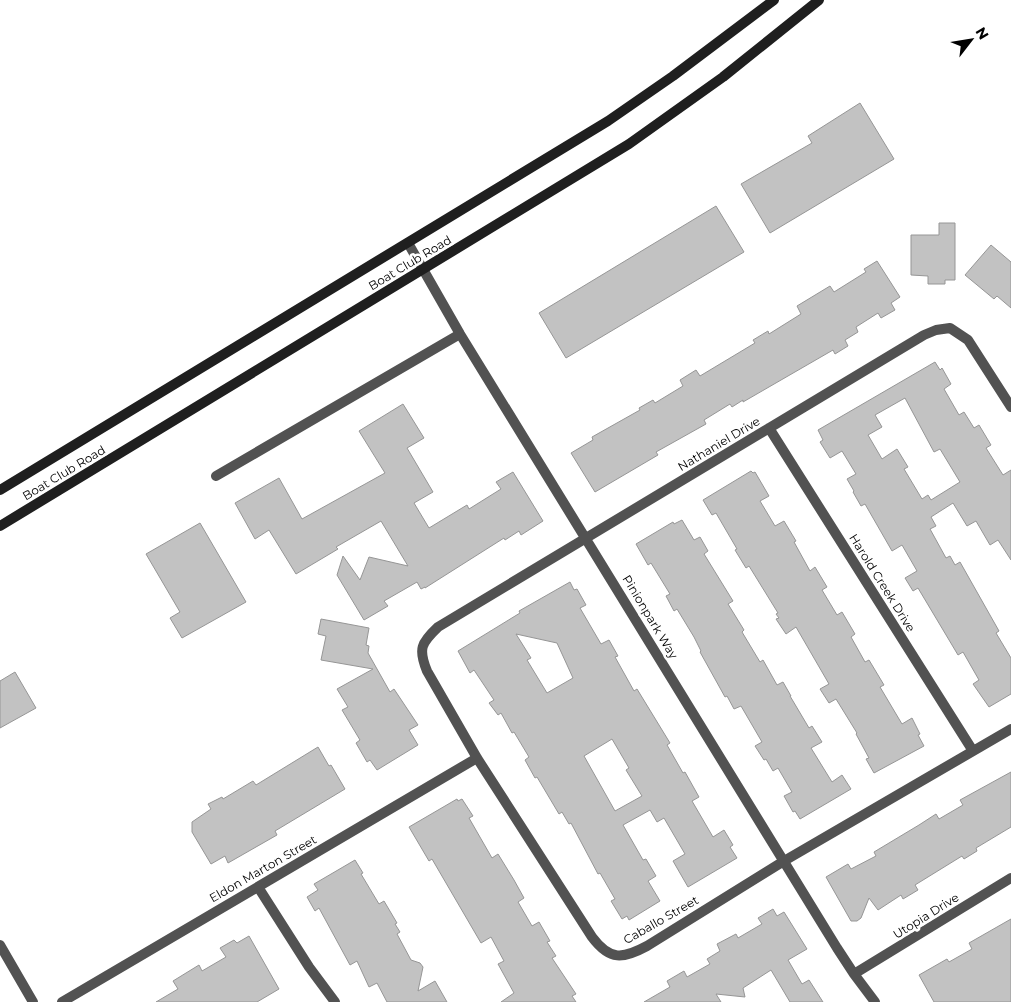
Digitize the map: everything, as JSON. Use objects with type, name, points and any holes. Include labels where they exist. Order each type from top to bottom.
[{"type":"main road","name":"Boat Club Road","points":[[0,490],[608,122],[674,76],[774,0]]},
{"type":"main road","name":"Boat Club Road","points":[[0,526],[629,144],[723,77],[819,0]]},
{"type":"street","name":"Pinionpark Way","points":[[408,242],[460,334],[854,974],[875,1002]]},
{"type":"street","name":"Nathaniel Drive","points":[[422,646],[427,637],[438,627],[924,335],[936,330],[950,328],[968,340],[1011,407]]},
{"type":"street","points":[[216,476],[460,334]]},
{"type":"street","name":"Harold Creek Drive","points":[[769,428],[973,751]]},
{"type":"street","name":"Caballo Street","points":[[422,646],[421,656],[427,672],[477,758],[592,938],[600,949],[613,956],[632,953],[647,946],[784,861],[1011,729]]},
{"type":"street","name":"Eldon Marton Street","points":[[62,1002],[477,758]]},
{"type":"street","name":"Utopia Drive","points":[[854,974],[1011,878]]},
{"type":"street","points":[[258,887],[309,967],[335,1002]]},
{"type":"street","points":[[0,945],[33,1002]]},
{"type":"building","points":[[860,103],[894,159],[770,233],[741,184],[812,143],[808,136]]},
{"type":"building","points":[[716,206],[744,252],[566,358],[539,313]]},
{"type":"building","points":[[939,223],[955,223],[955,280],[945,280],[945,284],[928,284],[928,276],[911,275],[911,235],[939,235]]},
{"type":"building","points":[[991,245],[1011,262],[1011,308],[997,296],[994,299],[965,275]]},
{"type":"building","points":[[877,261],[900,297],[891,303],[895,310],[881,318],[878,313],[856,327],[858,332],[845,340],[848,346],[835,354],[833,350],[743,402],[743,400],[732,407],[730,404],[704,420],[706,424],[656,452],[658,455],[595,492],[571,453],[593,440],[592,437],[640,410],[639,408],[653,400],[655,403],[683,386],[680,380],[696,370],[700,376],[755,343],[753,340],[768,331],[769,334],[801,314],[797,306],[830,286],[834,292],[866,272],[864,269]]},
{"type":"building","points":[[935,362],[940,370],[942,368],[951,384],[944,389],[959,415],[964,412],[974,428],[979,425],[991,445],[986,448],[1003,475],[1011,470],[1011,560],[998,540],[990,545],[976,521],[967,526],[953,503],[931,517],[936,526],[930,529],[946,558],[950,556],[955,565],[960,562],[999,631],[996,633],[1011,658],[1011,694],[989,707],[973,684],[979,680],[963,652],[958,655],[918,588],[913,591],[905,578],[917,571],[902,545],[892,551],[865,504],[861,506],[853,492],[847,479],[856,474],[842,451],[830,458],[820,442],[823,440],[818,430]],"holes":[[[905,398],[934,452],[940,449],[960,482],[931,500],[928,495],[922,499],[904,469],[908,467],[897,449],[882,459],[868,435],[882,427],[875,415]]]},
{"type":"building","points":[[403,404],[424,438],[407,448],[433,492],[414,503],[429,528],[467,505],[469,509],[501,489],[496,482],[513,472],[543,521],[521,535],[519,531],[505,540],[504,538],[425,588],[421,589],[417,582],[384,601],[388,606],[364,620],[337,575],[343,556],[360,580],[369,557],[408,566],[381,521],[336,547],[338,549],[296,574],[269,530],[255,539],[235,503],[279,478],[302,519],[385,473],[359,431]]},
{"type":"building","points":[[751,471],[755,472],[769,496],[760,501],[775,526],[784,521],[810,571],[815,567],[827,587],[822,590],[837,615],[842,612],[855,634],[851,637],[865,662],[869,660],[884,685],[880,687],[902,724],[912,718],[920,734],[918,735],[924,746],[874,773],[866,759],[869,758],[857,733],[836,699],[829,703],[820,689],[829,684],[796,627],[786,634],[776,619],[779,618],[776,614],[778,613],[749,566],[746,568],[716,513],[712,515],[703,500]]},
{"type":"building","points":[[682,520],[694,540],[700,537],[708,551],[704,554],[733,601],[728,604],[760,662],[763,660],[777,685],[783,682],[809,728],[812,726],[822,742],[811,748],[832,782],[842,775],[851,789],[800,819],[795,811],[793,812],[784,796],[792,792],[778,768],[773,771],[755,746],[762,742],[741,706],[734,709],[727,696],[725,697],[700,652],[694,637],[677,609],[674,611],[666,596],[670,594],[651,563],[648,565],[636,544],[673,522],[674,524]]},
{"type":"building","points":[[200,523],[246,602],[182,638],[170,618],[180,612],[146,554]]},
{"type":"building","points":[[570,582],[574,590],[577,589],[586,605],[580,608],[601,644],[609,640],[618,656],[615,657],[634,691],[637,689],[670,743],[667,745],[699,797],[692,801],[713,837],[724,830],[733,845],[730,847],[737,858],[688,887],[673,861],[685,854],[664,818],[657,822],[650,810],[623,825],[643,860],[646,859],[656,876],[648,881],[660,901],[629,920],[627,916],[622,919],[611,901],[615,899],[600,873],[598,874],[571,823],[569,824],[562,812],[559,814],[537,777],[535,778],[525,760],[529,757],[514,732],[512,733],[501,713],[498,715],[489,703],[494,700],[474,670],[470,673],[458,651],[520,613],[519,611]],"holes":[[[516,634],[557,643],[573,678],[547,693],[527,660],[531,658]],[[612,739],[629,768],[626,770],[642,796],[615,811],[584,756]]]},
{"type":"building","points":[[321,619],[369,628],[366,645],[369,646],[368,653],[390,692],[394,689],[418,725],[409,730],[418,745],[377,770],[370,760],[367,762],[356,743],[360,740],[342,710],[348,707],[337,689],[373,669],[321,660],[326,636],[318,634]]},
{"type":"building","points":[[15,672],[36,708],[0,728],[0,681]]},
{"type":"building","points":[[318,747],[345,789],[275,831],[277,835],[228,863],[225,856],[211,864],[192,832],[192,822],[211,809],[208,804],[222,797],[223,799],[253,781],[256,785]]},
{"type":"building","points":[[1011,772],[1011,827],[976,848],[977,851],[964,859],[962,856],[915,885],[918,890],[903,899],[901,895],[878,910],[869,898],[861,918],[857,921],[851,921],[826,877],[848,864],[851,869],[876,856],[874,852],[936,814],[939,819],[963,805],[960,800]]},
{"type":"building","points":[[457,799],[458,801],[462,799],[473,816],[469,818],[492,858],[498,854],[514,880],[524,898],[518,902],[532,926],[539,922],[550,941],[547,942],[556,956],[552,958],[576,994],[572,996],[576,1002],[501,1002],[514,993],[498,964],[504,961],[491,937],[481,943],[432,859],[429,861],[409,827]]},
{"type":"building","points":[[355,860],[379,904],[384,901],[397,923],[395,924],[400,932],[397,934],[411,960],[420,963],[423,967],[418,991],[435,981],[447,1002],[387,1002],[377,983],[369,987],[357,961],[350,965],[319,908],[315,911],[307,897],[318,890],[314,884]]},
{"type":"building","points":[[773,909],[777,916],[784,912],[807,949],[788,960],[802,984],[809,980],[823,1002],[790,1002],[771,970],[743,988],[745,997],[716,994],[721,1002],[644,1002],[670,987],[667,981],[684,971],[687,977],[710,964],[707,959],[720,951],[717,944],[736,934],[738,938],[762,924],[758,918]]},
{"type":"building","points":[[1011,919],[1011,1002],[934,1002],[919,975],[947,959],[949,962],[972,949],[969,943]]},
{"type":"building","points":[[249,936],[279,989],[257,1002],[156,1002],[178,989],[173,981],[199,965],[202,971],[226,957],[220,948],[234,940],[237,943]]}]
